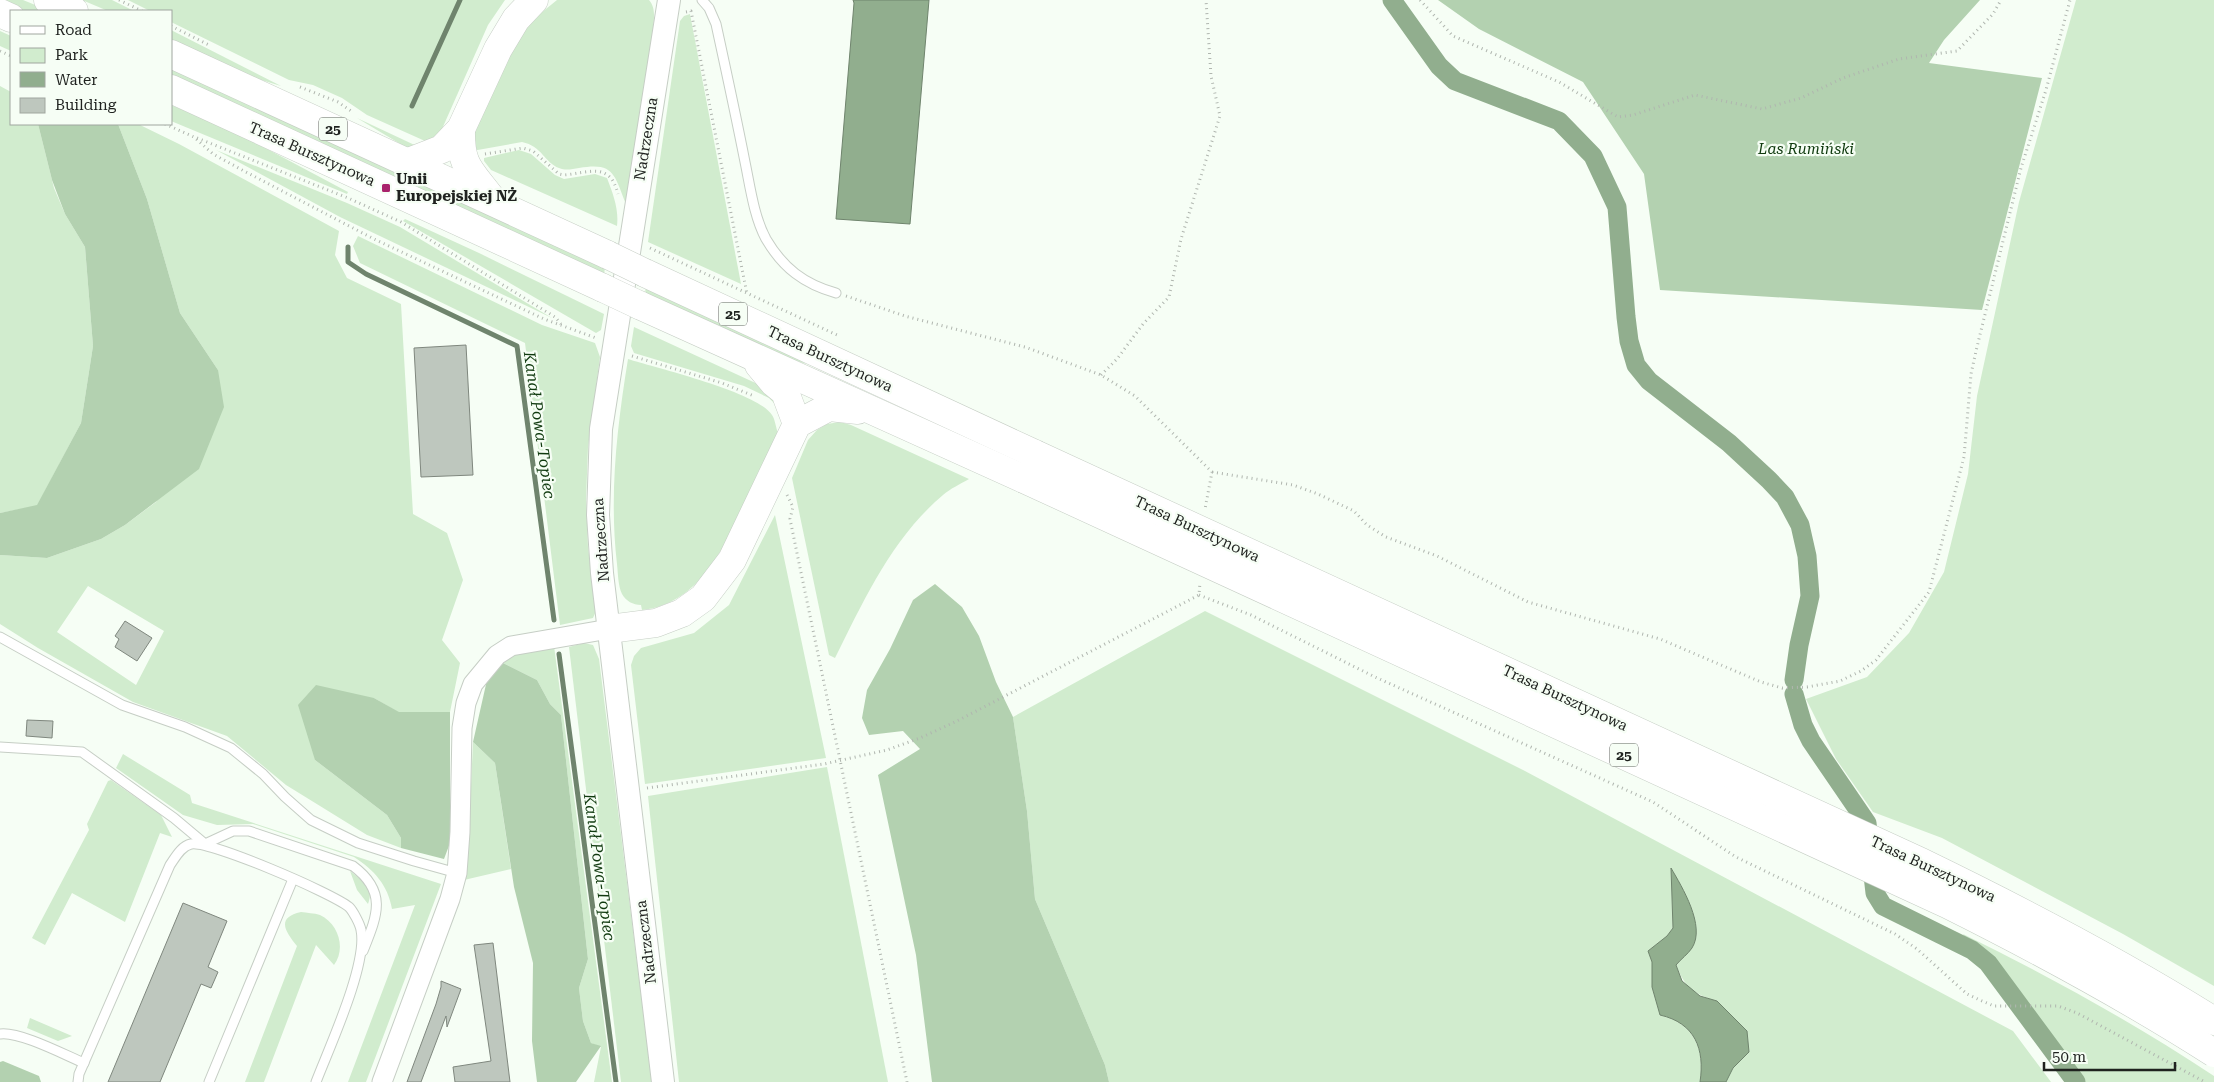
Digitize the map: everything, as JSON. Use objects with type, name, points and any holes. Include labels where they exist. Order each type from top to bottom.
[{"type":"main road","points":[[48,0],[72,10]]},
{"type":"main road","points":[[406,163],[442,149],[461,129],[498,49],[516,19],[534,0]]},
{"type":"main road","name":"Trasa Bursztynowa","points":[[172,54],[1930,867],[2060,931],[2137,974],[2214,1021]]},
{"type":"main road","name":"Trasa Bursztynowa","points":[[172,89],[1947,904],[2060,962],[2131,1002],[2214,1053]]},
{"type":"main road","points":[[461,129],[460,147],[465,164],[495,203]]},
{"type":"main road","points":[[751,356],[784,392],[797,424]]},
{"type":"main road","points":[[609,629],[656,623],[682,613],[703,598],[732,560],[797,424],[828,407],[875,412]]},
{"type":"street","name":"Nadrzeczna","points":[[663,1082],[609,629],[599,537],[598,490],[601,429],[612,351],[676,6]]},
{"type":"street","points":[[382,1082],[450,899],[457,873],[461,805],[462,728],[466,703],[473,684],[497,656],[511,646],[609,629]]},
{"type":"lane","points":[[702,0],[710,8],[716,24],[748,176],[765,237],[773,250],[797,276],[817,288],[836,293]]},
{"type":"lane","points":[[0,637],[122,705],[185,727],[231,748],[311,820],[358,842],[457,873]]},
{"type":"lane","points":[[0,746],[82,752],[174,818],[204,844],[329,894],[350,908],[361,930],[360,958]]},
{"type":"lane","points":[[78,1082],[84,1062],[170,865],[182,849],[190,844],[204,844],[233,831],[249,831],[353,866],[366,876],[376,894],[376,909],[371,930],[360,958],[352,988],[316,1082]]},
{"type":"lane","points":[[209,1082],[293,879]]},
{"type":"lane","points":[[0,1034],[6,1033],[24,1038],[84,1062]]},
{"type":"path","points":[[119,0],[140,10]]},
{"type":"path","points":[[1101,375],[1117,360],[1142,324],[1169,297],[1181,239],[1220,116],[1211,76],[1206,0]]},
{"type":"path","points":[[1420,0],[1453,36],[1559,82],[1618,117],[1633,115],[1695,95],[1762,109],[1801,98],[1843,78],[1899,59],[1957,51],[1993,14],[2001,0]]},
{"type":"path","points":[[836,293],[905,316],[1025,346],[1101,375],[1135,396],[1212,472],[1293,485],[1318,494],[1354,511],[1367,525],[1386,537],[1437,556],[1528,602],[1660,639],[1761,682],[1782,688],[1806,687],[1840,681],[1861,671],[1876,660],[1929,592],[1946,519],[1964,457],[1973,366],[2020,168],[2046,90],[2070,0]]},
{"type":"path","points":[[676,6],[691,11],[747,294]]},
{"type":"path","points":[[167,125],[348,198],[401,222],[555,317],[562,326]]},
{"type":"path","points":[[194,137],[213,154],[299,201],[527,311],[562,326],[595,337],[601,349],[722,383],[759,398]]},
{"type":"path","points":[[484,154],[523,148],[533,151],[558,174],[564,176],[598,170],[608,174],[613,180],[618,197]]},
{"type":"path","points":[[1204,512],[1212,472]]},
{"type":"path","points":[[786,490],[792,508],[790,519],[842,760],[907,1082]]},
{"type":"path","points":[[1199,595],[1200,576]]},
{"type":"path","points":[[628,791],[842,760],[864,756],[920,738],[1199,595],[1251,615],[1375,677],[1653,802],[1736,857],[1895,934],[1917,949],[1967,994],[1994,1006],[2058,1006],[2077,1013],[2205,1082]]},
{"type":"green space","points":[[0,0],[23,0],[48,10],[24,10]]},
{"type":"green space","points":[[82,0],[112,0],[132,10],[106,10]]},
{"type":"green space","points":[[128,0],[505,0],[488,25],[442,129],[436,136],[425,141],[367,115],[342,98],[313,85],[289,80],[172,22],[172,10],[148,10]]},
{"type":"green space","points":[[557,0],[649,0],[653,6],[653,29],[626,204],[615,178],[606,169],[591,167],[562,169],[554,166],[534,147],[522,142],[472,151],[479,121],[504,64],[533,20]]},
{"type":"green space","name":"Las Rumiński","points":[[1438,0],[1980,0],[1944,40],[1929,63],[2042,78],[1982,310],[1660,290],[1644,174],[1583,82],[1479,29]]},
{"type":"green space","points":[[2076,0],[2214,0],[2214,986],[2123,934],[1942,838],[1873,812],[1836,759],[1806,699],[1867,677],[1909,633],[1944,572],[1968,474],[1977,396],[2019,202]]},
{"type":"green space","points":[[690,14],[741,284],[648,242],[680,21],[684,16]]},
{"type":"green space","points":[[0,31],[10,36],[10,51],[0,46]]},
{"type":"green space","points":[[172,31],[281,86],[248,76],[172,40]]},
{"type":"green space","points":[[172,67],[605,266],[604,276],[172,77]]},
{"type":"green space","points":[[0,86],[10,91],[10,125],[38,125],[54,188],[65,214],[85,247],[93,346],[81,423],[37,506],[0,513]]},
{"type":"green space","points":[[172,105],[241,135],[348,192],[347,194],[172,121]]},
{"type":"green space","points":[[357,118],[421,148],[408,148]]},
{"type":"green space","points":[[38,125],[118,125],[147,199],[180,313],[218,370],[224,407],[199,469],[125,525],[101,539],[47,558],[0,555],[0,513],[37,505],[81,423],[93,346],[85,247],[65,214],[52,180]]},
{"type":"green space","points":[[118,125],[140,125],[179,144],[339,231],[335,255],[347,278],[401,304],[413,514],[447,533],[463,580],[442,640],[460,663],[450,712],[398,712],[374,698],[315,760],[387,815],[401,838],[401,848],[367,835],[286,785],[227,736],[133,702],[0,624],[0,555],[47,558],[101,539],[125,525],[156,502],[218,370],[180,313],[147,199]],"holes":[[[88,586],[164,631],[136,685],[57,632]]]},
{"type":"green space","points":[[216,150],[347,203],[400,227],[552,318],[340,217]]},
{"type":"green space","points":[[519,150],[531,154],[555,175],[564,179],[595,174],[607,178],[616,208],[617,226],[491,170],[484,161],[484,158]]},
{"type":"green space","points":[[405,219],[604,314],[601,330],[596,333],[403,221]]},
{"type":"green space","points":[[358,236],[542,325],[595,343],[600,357],[588,447],[586,500],[588,547],[596,611],[593,618],[560,625],[525,343],[360,263],[353,246]]},
{"type":"green space","points":[[646,285],[785,350],[806,364],[781,356],[645,294]]},
{"type":"green space","points":[[634,327],[762,386],[776,396],[781,410],[769,398],[744,386],[634,353],[631,346]]},
{"type":"green space","points":[[628,359],[705,382],[748,398],[763,406],[772,415],[778,433],[728,538],[707,571],[679,597],[662,606],[642,610],[641,605],[628,601],[621,591],[618,579],[615,538],[615,461]]},
{"type":"green space","points":[[840,422],[851,425],[969,479],[943,495],[925,512],[894,550],[868,592],[835,658],[829,655],[792,478],[808,440],[817,430],[827,424]]},
{"type":"green space","points":[[775,515],[826,758],[645,784],[631,665],[634,656],[641,648],[694,633],[729,605]]},
{"type":"green space","points":[[935,584],[962,607],[979,636],[996,682],[1013,717],[1027,811],[1035,899],[1105,1065],[1109,1082],[932,1082],[916,955],[878,775],[920,749],[903,731],[869,735],[862,718],[867,690],[890,649],[913,600]]},
{"type":"green space","points":[[1205,611],[1523,770],[2013,1031],[2051,1082],[1726,1082],[1733,1068],[1749,1052],[1717,1001],[1696,993],[1687,985],[1679,973],[1676,965],[1693,947],[1671,869],[1673,928],[1667,936],[1648,951],[1652,962],[1652,987],[1660,1015],[1681,1024],[1695,1039],[1701,1059],[1700,1082],[1109,1082],[1105,1065],[1035,899],[1027,811],[1013,717]]},
{"type":"green space","points":[[584,643],[593,645],[599,659],[652,1082],[621,1082],[569,647]]},
{"type":"green space","points":[[554,646],[612,1082],[594,1082],[601,1047],[591,1043],[583,1021],[579,988],[588,959],[561,715],[550,704],[537,680],[499,661],[503,655]]},
{"type":"green space","points":[[499,661],[537,680],[550,704],[561,715],[588,959],[579,988],[583,1021],[591,1043],[601,1046],[576,1082],[537,1082],[532,1041],[533,963],[514,887],[495,763],[473,742],[487,680]]},
{"type":"green space","points":[[316,685],[374,698],[399,712],[450,712],[450,843],[444,859],[401,848],[401,838],[387,815],[315,760],[298,705]]},
{"type":"green space","points":[[473,742],[495,763],[511,869],[464,880],[468,854]]},
{"type":"green space","points":[[123,754],[190,795],[192,803],[441,884],[366,1082],[348,1082],[415,905],[392,909],[387,893],[379,879],[368,867],[354,857],[253,824],[217,825],[183,815],[116,768]]},
{"type":"green space","points":[[827,767],[888,1082],[679,1082],[648,796]]},
{"type":"green space","points":[[111,780],[161,815],[172,837],[160,833],[125,922],[72,893],[45,945],[32,938],[89,830],[87,824],[108,781]]},
{"type":"green space","points":[[350,871],[366,885],[370,893],[368,904],[357,890]]},
{"type":"green space","points":[[301,912],[320,915],[332,924],[339,937],[340,952],[338,959],[334,965],[316,945],[264,1082],[245,1082],[297,946],[289,936],[285,922],[288,918]]},
{"type":"green space","points":[[1963,934],[2059,983],[2122,1019],[2214,1076],[2214,1082],[2083,1082],[2016,994],[2006,977],[1987,958],[1968,944]]},
{"type":"green space","points":[[30,1018],[72,1036],[58,1041],[27,1028]]},
{"type":"green space","points":[[3,1061],[39,1076],[41,1082],[0,1082],[0,1062]]},
{"type":"water","points":[[853,0],[929,0],[910,224],[836,219]]},
{"type":"water","points":[[1671,868],[1691,907],[1696,929],[1696,939],[1692,948],[1676,965],[1682,981],[1700,996],[1717,1001],[1747,1031],[1749,1052],[1733,1068],[1726,1082],[1700,1082],[1701,1059],[1695,1039],[1682,1024],[1660,1015],[1652,987],[1652,962],[1648,951],[1667,936],[1673,928]]},
{"type":"building","points":[[466,345],[473,475],[421,477],[414,348]]},
{"type":"building","points":[[125,621],[152,638],[137,661],[115,647],[119,639],[115,636]]},
{"type":"building","points":[[27,720],[53,721],[52,738],[26,736]]},
{"type":"building","points":[[183,903],[227,921],[208,967],[218,972],[211,988],[201,984],[160,1082],[108,1082]]},
{"type":"building","points":[[493,943],[510,1082],[455,1082],[453,1067],[491,1061],[474,945]]},
{"type":"building","points":[[441,981],[461,989],[447,1027],[446,1016],[421,1082],[407,1082],[436,1004]]},
{"type":"waterway","name":"Kanał Powa-Topiec","points":[[412,106],[460,0]]},
{"type":"waterway","points":[[1392,0],[1439,66],[1455,81],[1559,121],[1593,156],[1617,207],[1626,317],[1629,341],[1636,365],[1649,381],[1729,443],[1769,480],[1785,497],[1800,525],[1807,556],[1810,596],[1799,645],[1794,680]]},
{"type":"waterway","name":"Kanał Powa-Topiec","points":[[348,247],[348,262],[366,274],[517,346],[554,620]]},
{"type":"waterway","name":"Kanał Powa-Topiec","points":[[559,654],[616,1082]]},
{"type":"waterway","points":[[1794,694],[1803,725],[1811,741],[1867,823],[1875,893],[1883,906],[1972,950],[1988,963],[2076,1082]]},
{"type":"place","name":"Unii Europejskiej NŻ","points":[[386,188]]}]
